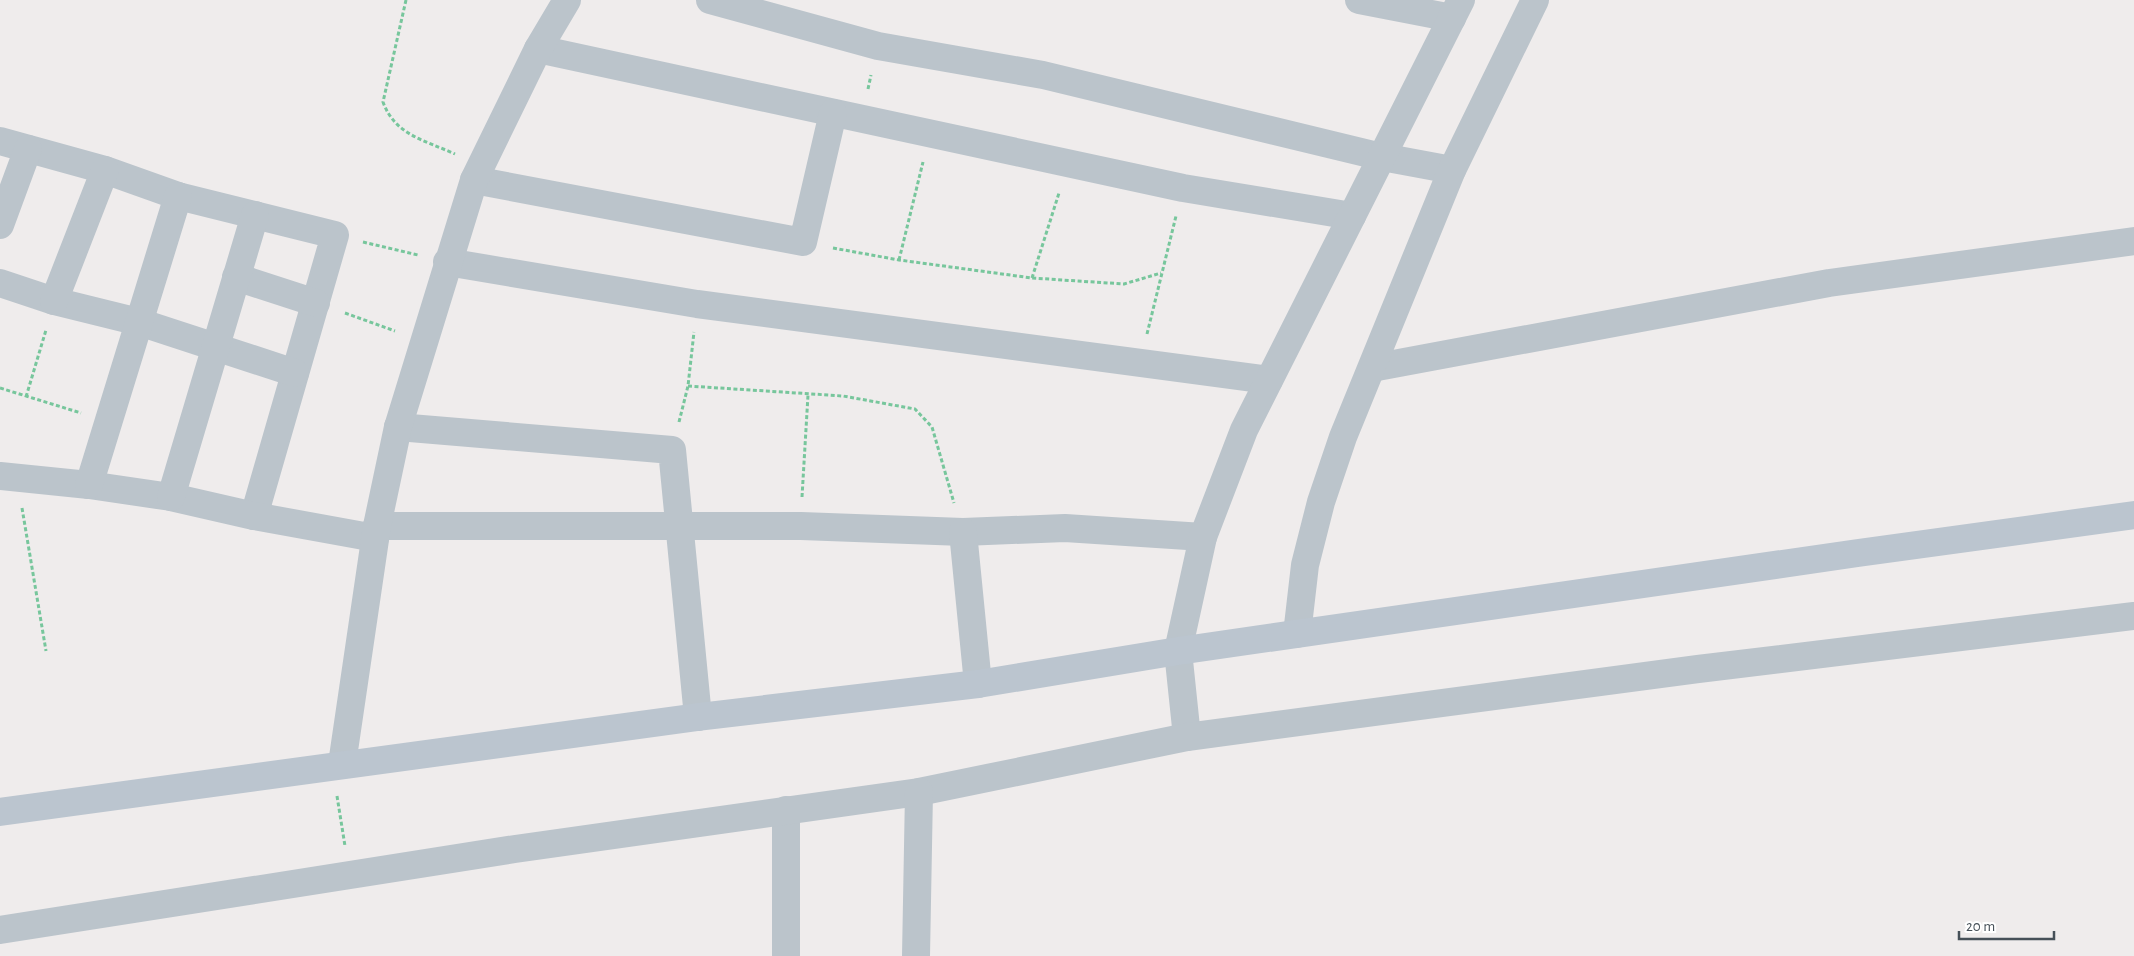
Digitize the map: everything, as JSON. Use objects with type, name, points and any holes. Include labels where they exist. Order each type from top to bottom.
[{"type":"street","points":[[342,764],[376,532],[398,426],[477,173],[538,49],[567,0]]},
{"type":"street","points":[[710,0],[878,46],[1043,75],[1382,157],[1452,170]]},
{"type":"street","points":[[1185,725],[1179,662],[1203,537],[1244,430],[1268,380],[1457,9],[1359,0]]},
{"type":"street","points":[[1297,634],[1305,565],[1321,502],[1343,438],[1452,170],[1536,0]]},
{"type":"street","points":[[538,49],[1183,188],[1352,216]]},
{"type":"street","points":[[477,173],[803,242],[833,113]]},
{"type":"street","points":[[0,141],[105,170],[178,196],[336,235],[254,516]]},
{"type":"street","points":[[0,225],[28,149]]},
{"type":"street","points":[[54,300],[105,170]]},
{"type":"street","points":[[89,485],[178,196]]},
{"type":"street","points":[[171,497],[255,215]]},
{"type":"street","points":[[1372,368],[1828,283],[2134,241]]},
{"type":"street","points":[[448,262],[697,304],[1268,380]]},
{"type":"street","points":[[236,277],[316,303]]},
{"type":"street","points":[[0,283],[54,300],[139,322],[295,372]]},
{"type":"street","points":[[398,426],[672,450],[681,525],[698,717]]},
{"type":"street","points":[[8,477],[89,485],[171,497],[254,516],[376,532],[681,525],[801,526],[963,532],[1065,528],[1203,537]]},
{"type":"street","points":[[0,812],[698,717],[1179,662],[1297,634],[1848,554],[2134,515]]},
{"type":"street","points":[[963,532],[978,684]]},
{"type":"street","points":[[0,930],[516,849],[919,792],[1185,725],[1698,669],[2134,616]]},
{"type":"street","points":[[916,956],[919,792]]},
{"type":"street","points":[[786,810],[786,956]]},
{"type":"path","points":[[406,0],[383,102],[388,116],[402,130],[477,173]]},
{"type":"path","points":[[862,119],[878,46]]},
{"type":"path","points":[[899,260],[930,135]]},
{"type":"path","points":[[1032,278],[1068,162]]},
{"type":"path","points":[[1140,363],[1183,188]]},
{"type":"path","points":[[336,235],[448,262]]},
{"type":"path","points":[[803,242],[899,260],[1032,278],[1124,284],[1161,273]]},
{"type":"path","points":[[26,397],[54,300]]},
{"type":"path","points":[[316,303],[424,340]]},
{"type":"path","points":[[672,450],[688,386],[697,304]]},
{"type":"path","points":[[688,386],[843,396],[915,409],[932,427],[963,532]]},
{"type":"path","points":[[0,388],[108,421]]},
{"type":"path","points":[[801,526],[808,395]]},
{"type":"path","points":[[8,477],[46,651]]},
{"type":"path","points":[[338,803],[345,849]]}]
